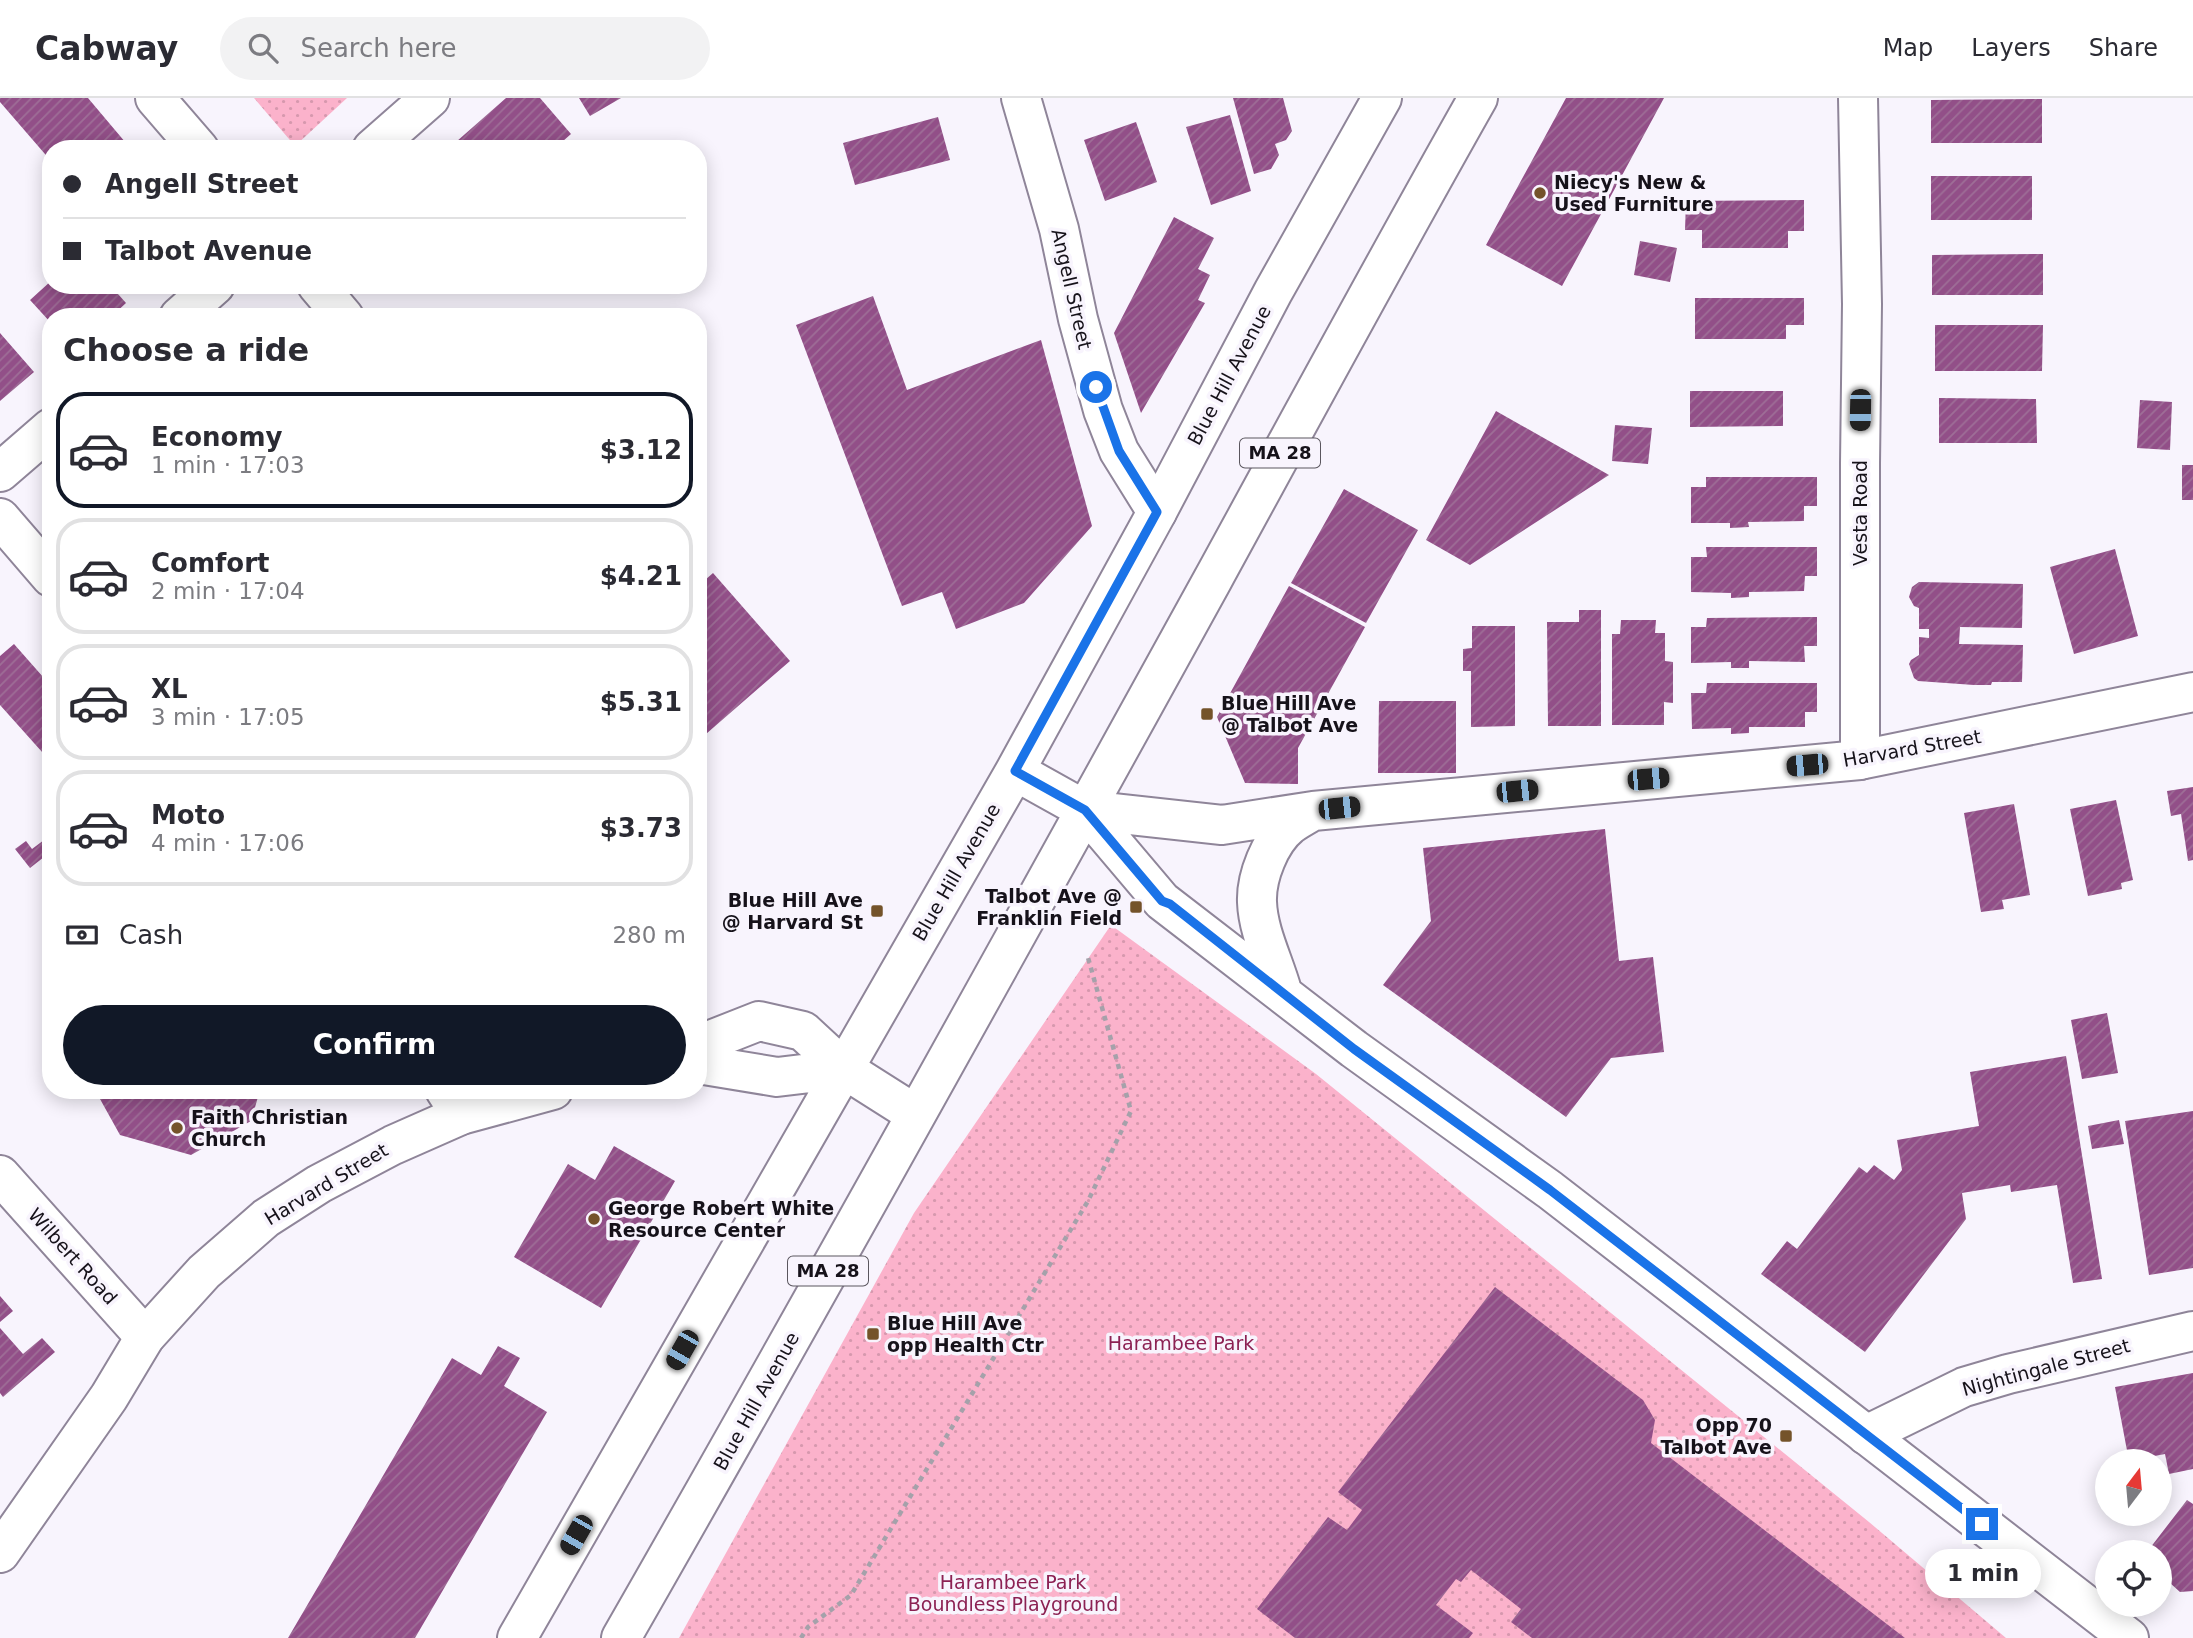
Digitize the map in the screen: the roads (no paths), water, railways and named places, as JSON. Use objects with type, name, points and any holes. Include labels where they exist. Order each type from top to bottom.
[{"type":"main road","points":[[155,98],[191,140]]},
{"type":"main road","points":[[382,140],[430,98]]},
{"type":"main road","name":"Angell Street","points":[[1021,98],[1059,229],[1078,319],[1103,410],[1119,451],[1157,512]]},
{"type":"main road","name":"Blue Hill Avenue","points":[[517,1638],[1015,771],[1157,512],[1273,292],[1382,98]]},
{"type":"main road","name":"Blue Hill Avenue","points":[[621,1638],[1085,810],[1355,315],[1478,98]]},
{"type":"main road","name":"Vesta Road","points":[[1858,98],[1862,304],[1860,760]]},
{"type":"main road","points":[[189,308],[205,294]]},
{"type":"main road","points":[[325,294],[336,308]]},
{"type":"main road","points":[[0,472],[42,436]]},
{"type":"main road","points":[[0,518],[42,567]]},
{"type":"main road","name":"Harvard Street","points":[[1085,810],[1222,825],[1313,811],[1860,760],[2193,692]]},
{"type":"main road","points":[[1015,771],[1085,810],[1162,901],[1354,1049],[1550,1190],[2129,1638]]},
{"type":"main road","points":[[1282,991],[1262,929],[1257,902],[1260,876],[1273,846],[1288,826],[1313,811]]},
{"type":"main road","points":[[707,1041],[759,1021],[803,1031],[844,1069],[915,1114]]},
{"type":"main road","points":[[707,1065],[777,1077],[844,1069]]},
{"type":"main road","name":"Harvard Street","points":[[0,1553],[108,1397],[145,1337],[204,1272],[266,1217],[319,1184],[382,1150],[453,1103],[484,1099]]},
{"type":"main road","name":"Wilbert Road","points":[[0,1175],[145,1337]]},
{"type":"main road","name":"Nightingale Street","points":[[1866,1435],[1964,1387],[2035,1367],[2193,1331]]},
{"type":"place","name":"Niecy's New & Used Furniture","points":[[1540,193]]},
{"type":"place","name":"Blue Hill Ave @ Talbot Ave","points":[[1207,714]]},
{"type":"place","name":"Talbot Ave @ Franklin Field","points":[[1136,907]]},
{"type":"place","name":"Blue Hill Ave @ Harvard St","points":[[877,911]]},
{"type":"place","name":"Faith Christian Church","points":[[177,1128]]},
{"type":"place","name":"George Robert White Resource Center","points":[[594,1219]]},
{"type":"place","name":"Blue Hill Ave opp Health Ctr","points":[[873,1334]]},
{"type":"place","name":"Opp 70 Talbot Ave","points":[[1786,1436]]},
{"type":"park label","name":"Harambee Park","points":[[1181,1343]]},
{"type":"park label","name":"Harambee Park Boundless Playground","points":[[1013,1593]]}]
